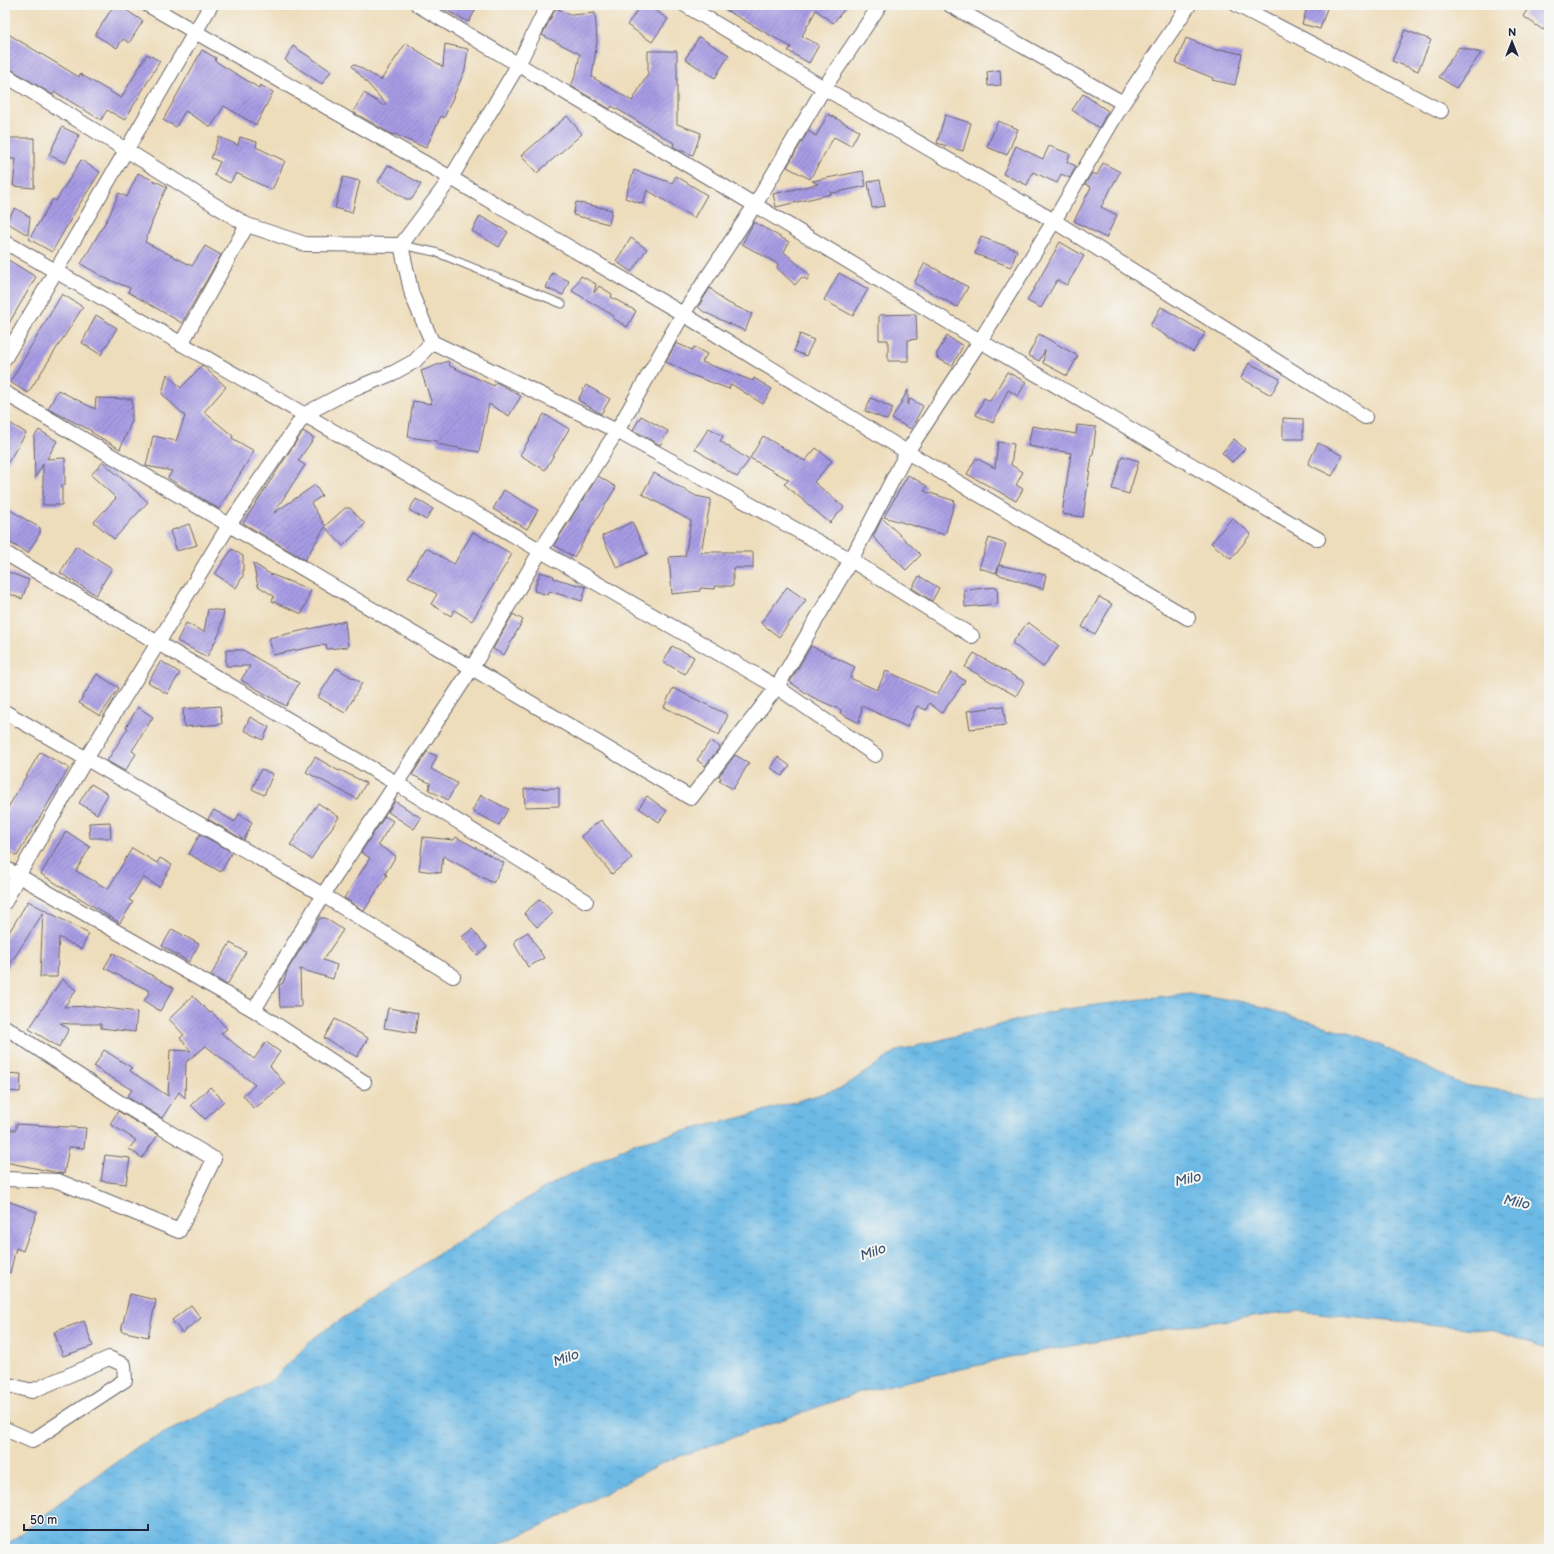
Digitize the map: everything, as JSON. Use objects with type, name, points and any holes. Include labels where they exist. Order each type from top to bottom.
[{"type":"street","points":[[148,5],[451,178],[683,314],[907,452],[1188,618]]},
{"type":"street","points":[[5,358],[211,5]]},
{"type":"street","points":[[418,5],[755,205],[980,341],[1318,539]]},
{"type":"street","points":[[548,5],[518,65],[451,178],[401,245],[412,295],[432,342],[617,431],[851,560],[972,636]]},
{"type":"street","points":[[686,5],[824,88],[1054,221],[1365,417]]},
{"type":"street","points":[[254,1010],[323,895],[472,668],[541,550],[617,431],[683,314],[755,205],[824,88],[880,5]]},
{"type":"street","points":[[950,5],[1123,103]]},
{"type":"street","points":[[5,393],[691,798],[777,687],[851,560],[907,452],[980,341],[1054,221],[1123,103],[1189,5]]},
{"type":"street","points":[[1237,5],[1441,111]]},
{"type":"street","points":[[5,75],[247,225],[305,244],[401,245]]},
{"type":"street","points":[[181,344],[247,225]]},
{"type":"street","points":[[5,242],[777,687],[875,756]]},
{"type":"street","points":[[5,902],[18,876],[86,759],[229,525],[305,414],[345,393],[393,373],[415,361],[432,342]]},
{"type":"street","points":[[5,553],[396,783],[586,901]]},
{"type":"street","points":[[5,712],[323,895],[453,976]]},
{"type":"street","points":[[5,868],[254,1010],[364,1082]]},
{"type":"street","points":[[5,1027],[119,1102],[214,1159],[179,1231],[58,1182],[5,1179]]},
{"type":"street","points":[[5,1384],[32,1391],[109,1358],[124,1365],[124,1380],[32,1442],[5,1429]]},
{"type":"lane","points":[[401,245],[435,252],[562,304]]},
{"type":"water","name":"Milo","points":[[1189,993],[1244,1002],[1367,1039],[1463,1085],[1549,1097],[1549,1349],[1495,1331],[1300,1311],[1183,1326],[1037,1352],[860,1392],[664,1462],[554,1520],[489,1549],[5,1549],[5,1546],[76,1491],[140,1445],[271,1381],[315,1337],[443,1251],[551,1184],[635,1143],[743,1117],[842,1088],[897,1051],[1058,1010]]},
{"type":"building","points":[[114,5],[118,5],[143,21],[129,43],[123,39],[117,48],[95,35]]},
{"type":"building","points":[[435,5],[478,5],[469,22]]},
{"type":"building","points":[[641,5],[647,5],[668,19],[652,42],[627,25]]},
{"type":"building","points":[[717,5],[848,5],[833,23],[816,10],[802,36],[819,45],[809,63],[788,51],[791,47]]},
{"type":"building","points":[[1308,5],[1328,5],[1320,29],[1302,24]]},
{"type":"building","points":[[1531,5],[1549,5],[1549,23],[1543,30],[1523,16]]},
{"type":"building","points":[[556,8],[570,15],[595,13],[597,41],[592,77],[632,101],[648,74],[648,51],[677,51],[677,124],[701,133],[693,155],[677,149],[673,146],[674,143],[612,106],[610,109],[571,86],[576,74],[580,54],[542,35]]},
{"type":"building","points":[[1405,30],[1431,40],[1418,71],[1392,61]]},
{"type":"building","points":[[5,32],[79,77],[80,74],[121,98],[147,54],[160,61],[125,120],[107,110],[101,120],[55,92],[53,95],[5,67]]},
{"type":"building","points":[[699,37],[729,55],[715,78],[685,59]]},
{"type":"building","points":[[1186,38],[1219,51],[1220,49],[1242,54],[1235,85],[1212,80],[1213,78],[1176,63]]},
{"type":"building","points":[[406,43],[443,67],[445,44],[468,49],[465,70],[444,118],[441,116],[426,148],[394,134],[393,135],[353,112],[364,93],[384,106],[386,104],[352,66],[354,64],[381,80]]},
{"type":"building","points":[[293,46],[331,71],[322,84],[285,60]]},
{"type":"building","points":[[1459,47],[1481,53],[1456,88],[1439,77]]},
{"type":"building","points":[[202,50],[216,58],[215,61],[259,88],[260,85],[273,92],[256,125],[224,106],[211,127],[185,111],[176,127],[163,120]]},
{"type":"building","points":[[1000,70],[1001,85],[988,86],[987,72]]},
{"type":"building","points":[[1083,94],[1108,111],[1099,128],[1072,110]]},
{"type":"building","points":[[828,114],[859,131],[851,146],[834,137],[810,179],[787,167],[808,131],[816,136]]},
{"type":"building","points":[[945,115],[971,123],[963,151],[937,143]]},
{"type":"building","points":[[567,116],[582,134],[537,173],[521,156]]},
{"type":"building","points":[[998,121],[1018,129],[1007,155],[987,147]]},
{"type":"building","points":[[62,127],[79,135],[66,163],[49,155]]},
{"type":"building","points":[[219,137],[238,145],[240,137],[257,142],[256,147],[285,161],[272,190],[236,173],[230,183],[214,175],[220,162],[211,158]]},
{"type":"building","points":[[5,138],[34,138],[34,188],[13,186],[16,159],[5,159]]},
{"type":"building","points":[[1016,146],[1043,159],[1049,146],[1070,154],[1067,162],[1076,166],[1070,178],[1061,174],[1057,183],[1033,172],[1027,185],[1003,174]]},
{"type":"building","points":[[81,160],[100,172],[52,252],[29,239],[53,199],[56,201]]},
{"type":"building","points":[[1103,163],[1120,172],[1101,207],[1117,215],[1106,238],[1074,221],[1091,187],[1085,184],[1092,173],[1097,175]]},
{"type":"building","points":[[388,165],[421,184],[412,199],[406,199],[378,182]]},
{"type":"building","points":[[634,170],[672,183],[676,176],[707,195],[694,218],[647,190],[643,204],[625,198]]},
{"type":"building","points":[[863,171],[866,186],[833,193],[830,191],[831,194],[776,207],[773,194],[818,184],[812,181]]},
{"type":"building","points":[[138,173],[167,187],[159,203],[145,242],[192,266],[205,246],[221,255],[182,323],[128,292],[130,288],[107,279],[81,264],[109,216],[119,193],[127,197]]},
{"type":"building","points":[[343,177],[360,181],[352,213],[335,208]]},
{"type":"building","points":[[880,180],[885,206],[872,208],[868,182]]},
{"type":"building","points":[[576,202],[612,210],[609,224],[573,215]]},
{"type":"building","points":[[15,208],[30,217],[28,235],[6,222]]},
{"type":"building","points":[[480,216],[508,232],[499,247],[472,231]]},
{"type":"building","points":[[754,222],[789,242],[784,252],[810,275],[807,280],[802,277],[795,285],[777,268],[778,264],[742,244]]},
{"type":"building","points":[[981,237],[1017,250],[1011,267],[975,254]]},
{"type":"building","points":[[631,238],[647,249],[631,272],[616,261]]},
{"type":"building","points":[[1060,242],[1084,256],[1067,285],[1057,280],[1041,308],[1027,301]]},
{"type":"building","points":[[5,258],[36,277],[5,330]]},
{"type":"building","points":[[925,263],[968,287],[957,307],[914,283]]},
{"type":"building","points":[[552,273],[569,281],[563,295],[546,288]]},
{"type":"building","points":[[839,273],[868,289],[853,316],[824,300]]},
{"type":"building","points":[[581,276],[596,284],[594,293],[599,286],[612,294],[611,297],[636,311],[627,327],[613,318],[614,316],[572,291]]},
{"type":"building","points":[[710,288],[724,301],[752,314],[745,331],[704,312],[698,307]]},
{"type":"building","points":[[62,294],[83,307],[28,393],[10,382]]},
{"type":"building","points":[[1161,307],[1205,333],[1193,352],[1150,326]]},
{"type":"building","points":[[916,314],[917,339],[908,340],[908,361],[888,361],[888,340],[879,340],[879,315]]},
{"type":"building","points":[[96,315],[117,328],[101,355],[82,343]]},
{"type":"building","points":[[800,334],[814,340],[806,356],[794,351]]},
{"type":"building","points":[[1039,334],[1078,356],[1067,376],[1043,363],[1045,350],[1039,361],[1028,355]]},
{"type":"building","points":[[947,336],[963,346],[952,366],[937,358],[937,353]]},
{"type":"building","points":[[676,343],[692,350],[694,347],[707,354],[702,362],[753,381],[754,378],[772,389],[763,404],[731,384],[729,389],[689,374],[666,362]]},
{"type":"building","points":[[448,361],[450,366],[494,386],[496,382],[521,396],[509,416],[489,404],[479,452],[437,444],[437,441],[408,437],[413,401],[432,404],[421,371]]},
{"type":"building","points":[[1249,363],[1280,379],[1271,395],[1241,378]]},
{"type":"building","points":[[202,365],[226,387],[204,412],[233,436],[232,438],[254,451],[219,509],[168,478],[172,471],[146,466],[153,436],[176,441],[185,416],[162,394],[167,374],[181,388]]},
{"type":"building","points":[[1007,372],[1026,382],[1018,396],[1008,390],[993,423],[976,415],[984,398],[990,401]]},
{"type":"building","points":[[586,385],[610,399],[601,414],[578,400]]},
{"type":"building","points":[[58,390],[95,409],[96,398],[132,399],[132,421],[120,449],[91,432],[92,431],[48,409]]},
{"type":"building","points":[[908,390],[908,405],[910,399],[923,406],[911,429],[892,419]]},
{"type":"building","points":[[871,398],[893,408],[887,420],[865,411]]},
{"type":"building","points":[[544,414],[569,429],[545,470],[520,455]]},
{"type":"building","points":[[641,416],[668,431],[660,445],[633,430]]},
{"type":"building","points":[[1283,418],[1303,419],[1303,439],[1283,439]]},
{"type":"building","points":[[5,420],[26,433],[5,467]]},
{"type":"building","points":[[1077,425],[1096,427],[1083,517],[1062,514],[1071,453],[1028,446],[1032,426],[1076,434]]},
{"type":"building","points":[[709,428],[723,436],[720,441],[749,460],[737,477],[695,449]]},
{"type":"building","points":[[39,430],[57,441],[47,459],[65,458],[65,485],[62,485],[62,505],[43,505],[43,464],[35,478],[34,437]]},
{"type":"building","points":[[303,431],[314,438],[298,461],[305,465],[274,513],[315,485],[322,496],[311,503],[325,526],[345,508],[350,508],[365,524],[343,546],[325,527],[305,560],[243,523]]},
{"type":"building","points":[[763,436],[805,461],[816,448],[832,461],[814,482],[844,507],[830,523],[784,484],[789,480],[750,458]]},
{"type":"building","points":[[1234,439],[1245,449],[1232,462],[1222,453]]},
{"type":"building","points":[[998,442],[1014,444],[1011,465],[1023,472],[1016,485],[1023,489],[1016,501],[967,474],[976,458],[995,468]]},
{"type":"building","points":[[1318,443],[1343,456],[1332,476],[1308,464]]},
{"type":"building","points":[[1122,456],[1139,461],[1129,494],[1112,489]]},
{"type":"building","points":[[103,462],[148,502],[114,539],[94,522],[116,498],[91,475]]},
{"type":"building","points":[[654,473],[696,496],[711,499],[701,552],[753,552],[753,568],[733,568],[733,586],[716,586],[715,589],[700,588],[700,591],[672,594],[669,557],[685,556],[691,521],[642,494]]},
{"type":"building","points":[[908,475],[927,486],[924,491],[955,501],[945,535],[884,517]]},
{"type":"building","points":[[598,476],[616,487],[574,557],[554,545]]},
{"type":"building","points":[[504,490],[538,510],[527,529],[493,509]]},
{"type":"building","points":[[416,499],[433,509],[426,520],[409,510]]},
{"type":"building","points":[[5,507],[40,528],[40,533],[28,553],[5,540]]},
{"type":"building","points":[[882,518],[921,555],[906,570],[873,537]]},
{"type":"building","points":[[1232,518],[1251,534],[1231,559],[1211,543]]},
{"type":"building","points":[[632,522],[647,554],[617,568],[602,536]]},
{"type":"building","points":[[189,524],[197,545],[177,551],[170,531]]},
{"type":"building","points":[[473,532],[512,554],[472,621],[454,610],[451,616],[431,604],[437,594],[408,577],[426,548],[454,564]]},
{"type":"building","points":[[989,538],[1006,544],[996,573],[979,568]]},
{"type":"building","points":[[76,546],[112,568],[96,595],[60,573]]},
{"type":"building","points":[[232,549],[243,556],[243,576],[236,588],[215,574]]},
{"type":"building","points":[[253,563],[270,574],[311,590],[302,614],[272,601],[274,596],[258,586]]},
{"type":"building","points":[[999,565],[1046,575],[1043,589],[997,574]]},
{"type":"building","points":[[5,571],[29,580],[22,599],[5,592]]},
{"type":"building","points":[[540,572],[554,576],[553,578],[586,587],[582,601],[549,591],[548,595],[534,591]]},
{"type":"building","points":[[919,576],[939,588],[932,601],[912,588]]},
{"type":"building","points":[[787,587],[806,600],[779,637],[761,623]]},
{"type":"building","points":[[997,587],[998,604],[965,607],[964,590]]},
{"type":"building","points":[[1099,597],[1112,604],[1095,634],[1082,627]]},
{"type":"building","points":[[208,609],[224,611],[220,632],[207,657],[177,641],[186,623],[204,632]]},
{"type":"building","points":[[513,614],[523,620],[504,655],[493,649]]},
{"type":"building","points":[[345,621],[348,647],[327,649],[326,644],[273,655],[269,638]]},
{"type":"building","points":[[1028,622],[1059,646],[1043,667],[1012,643]]},
{"type":"building","points":[[672,646],[694,657],[685,674],[663,662]]},
{"type":"building","points":[[811,646],[855,667],[850,678],[877,690],[886,671],[937,694],[952,672],[965,681],[942,713],[929,703],[926,710],[917,706],[907,727],[862,706],[859,723],[840,713],[841,710],[812,697],[790,682]]},
{"type":"building","points":[[226,650],[243,650],[299,683],[286,706],[241,680],[250,666],[226,666]]},
{"type":"building","points":[[974,653],[1024,682],[1016,696],[965,667]]},
{"type":"building","points":[[161,661],[180,673],[167,694],[148,682]]},
{"type":"building","points":[[336,668],[362,683],[345,713],[318,697]]},
{"type":"building","points":[[97,674],[119,688],[100,716],[79,703]]},
{"type":"building","points":[[673,688],[728,715],[719,735],[664,707]]},
{"type":"building","points":[[220,706],[222,724],[184,727],[183,709]]},
{"type":"building","points":[[1003,706],[1006,725],[970,729],[967,711]]},
{"type":"building","points":[[138,707],[153,717],[132,751],[136,754],[125,771],[107,761],[128,728],[126,727]]},
{"type":"building","points":[[250,717],[269,727],[263,740],[244,730]]},
{"type":"building","points":[[710,741],[720,747],[705,766],[697,760]]},
{"type":"building","points":[[40,752],[69,768],[17,856],[5,849],[5,813]]},
{"type":"building","points":[[427,752],[437,756],[431,769],[457,783],[448,800],[429,790],[430,783],[412,775]]},
{"type":"building","points":[[735,755],[749,763],[733,789],[719,781],[721,778],[719,776]]},
{"type":"building","points":[[315,757],[339,771],[340,770],[366,783],[357,799],[306,772]]},
{"type":"building","points":[[778,757],[790,766],[782,776],[771,768]]},
{"type":"building","points":[[261,769],[273,774],[264,795],[252,789]]},
{"type":"building","points":[[91,784],[108,794],[97,814],[79,803]]},
{"type":"building","points":[[559,788],[559,806],[525,807],[524,789]]},
{"type":"building","points":[[481,795],[508,809],[499,825],[472,811]]},
{"type":"building","points":[[647,796],[667,811],[659,822],[639,808]]},
{"type":"building","points":[[395,801],[421,818],[414,829],[388,812]]},
{"type":"building","points":[[318,803],[339,817],[311,859],[290,845]]},
{"type":"building","points":[[214,810],[235,822],[239,814],[252,822],[244,840],[208,819]]},
{"type":"building","points":[[385,816],[393,821],[378,845],[396,856],[385,874],[387,875],[364,911],[344,898],[370,858],[361,852]]},
{"type":"building","points":[[601,820],[632,858],[612,874],[581,836]]},
{"type":"building","points":[[110,822],[111,838],[90,838],[89,823]]},
{"type":"building","points":[[66,831],[90,847],[76,871],[108,889],[132,848],[157,863],[160,858],[172,865],[159,887],[143,877],[129,900],[133,902],[120,923],[41,874]]},
{"type":"building","points":[[200,834],[232,852],[221,872],[189,854]]},
{"type":"building","points":[[423,837],[454,840],[456,837],[504,863],[493,883],[443,856],[441,873],[419,870]]},
{"type":"building","points":[[540,899],[553,913],[537,927],[524,913]]},
{"type":"building","points":[[28,901],[89,934],[81,949],[59,937],[57,977],[40,977],[43,913],[5,972],[5,939]]},
{"type":"building","points":[[320,918],[325,918],[343,930],[323,960],[337,965],[333,979],[300,969],[301,1007],[280,1007],[279,985],[283,983],[287,971]]},
{"type":"building","points":[[172,929],[199,944],[189,962],[162,946]]},
{"type":"building","points":[[472,929],[487,947],[477,955],[462,937]]},
{"type":"building","points":[[528,932],[544,958],[528,967],[515,945],[515,940]]},
{"type":"building","points":[[230,943],[246,952],[227,985],[211,975]]},
{"type":"building","points":[[113,953],[174,988],[160,1011],[144,1001],[150,991],[104,968]]},
{"type":"building","points":[[62,979],[76,990],[64,1007],[91,1006],[137,1012],[135,1032],[101,1028],[101,1024],[60,1023],[69,1029],[59,1047],[29,1029]]},
{"type":"building","points":[[193,996],[210,1013],[212,1012],[227,1029],[221,1033],[254,1059],[266,1042],[280,1052],[270,1066],[285,1084],[254,1109],[243,1095],[255,1085],[206,1046],[186,1062],[185,1098],[179,1092],[162,1118],[127,1097],[132,1090],[94,1067],[104,1050],[132,1068],[130,1071],[168,1096],[170,1050],[191,1051],[180,1038],[184,1035],[169,1019]]},
{"type":"building","points":[[388,1008],[418,1013],[415,1033],[384,1028]]},
{"type":"building","points":[[335,1019],[368,1038],[357,1057],[324,1038]]},
{"type":"building","points":[[5,1073],[21,1074],[20,1092],[5,1091]]},
{"type":"building","points":[[210,1087],[224,1101],[205,1119],[191,1105]]},
{"type":"building","points":[[118,1111],[158,1135],[142,1158],[129,1149],[136,1140],[110,1124]]},
{"type":"building","points":[[16,1124],[86,1128],[84,1148],[69,1147],[64,1174],[5,1162],[5,1130],[16,1130]]},
{"type":"building","points":[[105,1155],[130,1158],[126,1184],[101,1181]]},
{"type":"building","points":[[5,1200],[37,1212],[23,1251],[16,1248],[10,1273],[5,1272]]},
{"type":"building","points":[[130,1294],[156,1300],[148,1337],[121,1331]]},
{"type":"building","points":[[191,1305],[201,1318],[182,1333],[172,1320]]},
{"type":"building","points":[[84,1321],[93,1346],[63,1356],[54,1332]]}]
